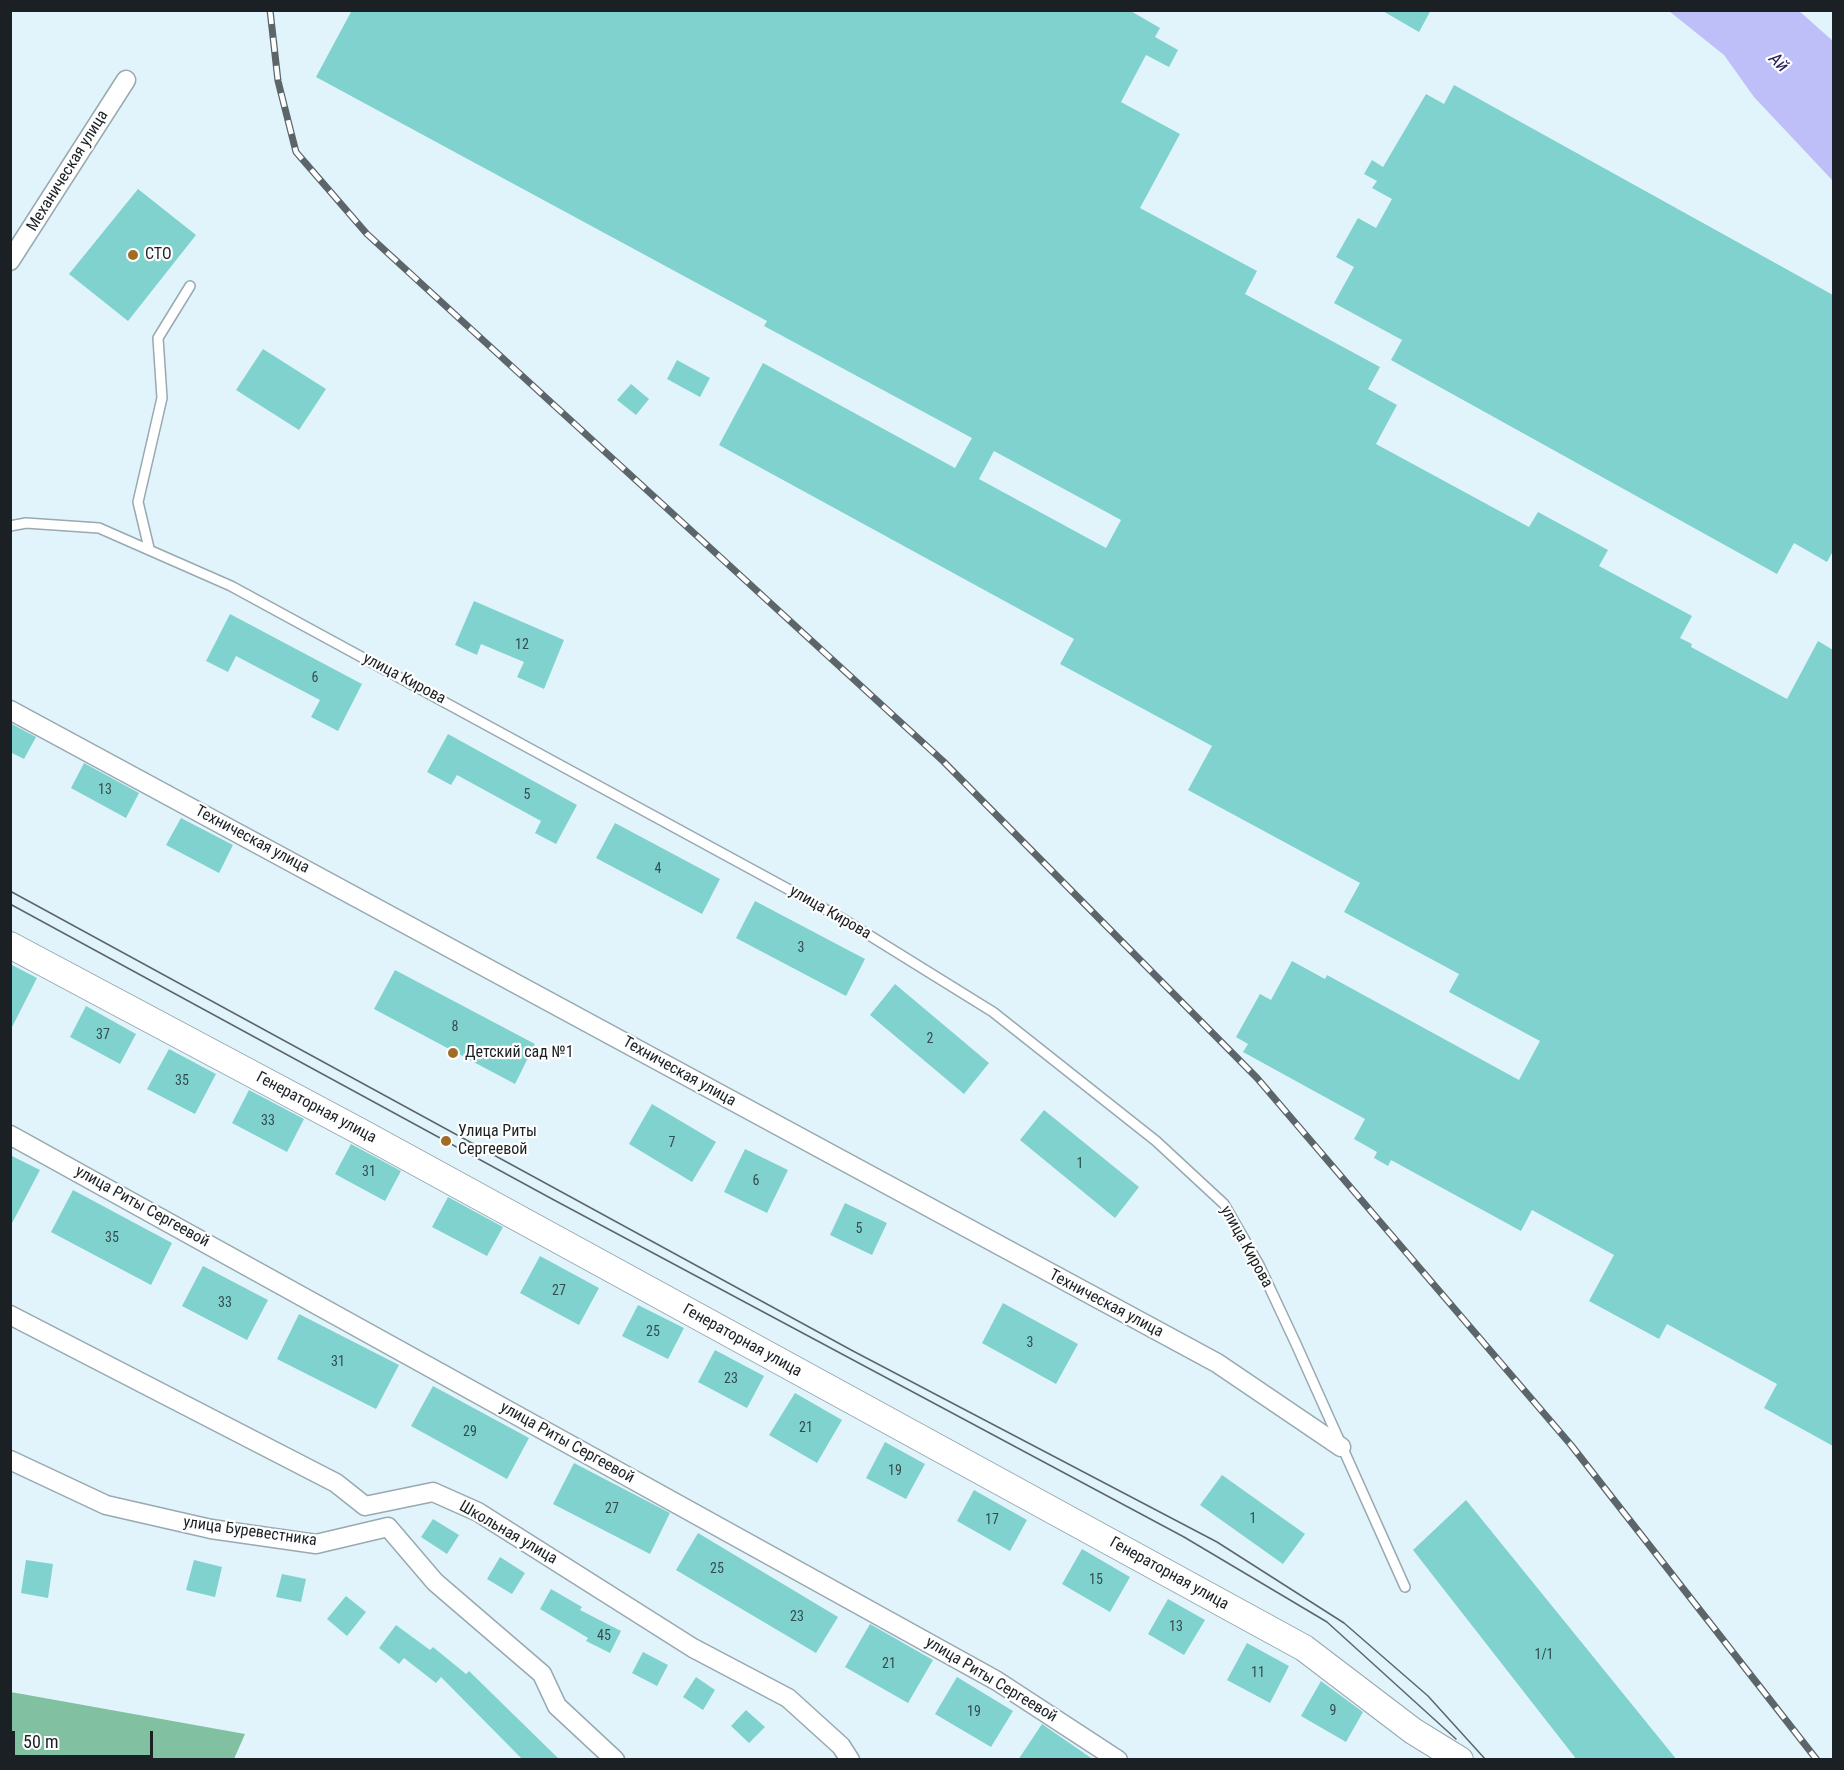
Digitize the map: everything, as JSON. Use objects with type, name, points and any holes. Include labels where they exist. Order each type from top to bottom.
[{"type":"main road","name":"Генераторная улица","points":[[10,945],[370,1137],[1304,1648],[1449,1757]]},
{"type":"street","name":"Механическая улица","points":[[10,261],[126,80]]},
{"type":"street","name":"Техническая улица","points":[[10,710],[1217,1364],[1341,1447]]},
{"type":"street","name":"улица Риты Сергеевой","points":[[10,1135],[997,1681],[1118,1760]]},
{"type":"street","points":[[10,1315],[336,1483],[388,1527],[435,1582],[542,1674],[557,1706],[615,1760]]},
{"type":"street","name":"улица Буревестника","points":[[10,1460],[105,1505],[211,1529],[316,1544],[388,1527]]},
{"type":"street","name":"Школьная улица","points":[[365,1506],[433,1492],[478,1512],[693,1647],[788,1698],[842,1746],[850,1760]]},
{"type":"lane","points":[[149,548],[138,502],[162,398],[158,338],[190,286]]},
{"type":"lane","name":"улица Кирова","points":[[10,526],[26,523],[99,528],[149,548],[231,586],[843,919],[993,1012],[1156,1141],[1224,1204],[1259,1265],[1405,1587]]},
{"type":"green space","points":[[10,1692],[245,1734],[234,1759],[11,1759]]},
{"type":"water","name":"Ай","points":[[1669,11],[1799,11],[1833,41],[1833,181],[1754,97],[1724,55]]},
{"type":"building","points":[[352,10],[1129,10],[1160,28],[1155,37],[1178,50],[1169,67],[1146,55],[1121,102],[1180,134],[1140,208],[1257,271],[1245,294],[1380,367],[1368,389],[1397,405],[1376,444],[1529,527],[1538,512],[1608,550],[1599,566],[1692,616],[1680,638],[1692,644],[1691,647],[1787,699],[1818,641],[1833,650],[1833,1446],[1764,1408],[1777,1384],[1667,1324],[1659,1339],[1589,1301],[1614,1255],[1532,1210],[1521,1231],[1391,1160],[1388,1166],[1374,1158],[1377,1152],[1354,1139],[1365,1119],[1243,1052],[1248,1044],[1236,1037],[1260,994],[1271,1000],[1292,961],[1325,979],[1327,975],[1519,1080],[1540,1041],[1449,992],[1459,974],[1344,912],[1360,883],[1188,790],[1212,746],[1060,664],[1074,639],[719,445],[763,363],[955,468],[972,438],[764,326],[767,321],[316,77]],"holes":[[[994,451],[1121,520],[1106,548],[979,479]]]},
{"type":"building","points":[[1381,10],[1431,10],[1419,32]]},
{"type":"building","points":[[1454,85],[1833,295],[1833,551],[1827,562],[1794,543],[1777,574],[1391,360],[1402,340],[1334,303],[1354,267],[1336,257],[1358,218],[1376,228],[1392,199],[1372,188],[1377,181],[1364,174],[1372,160],[1383,167],[1426,94],[1444,104]]},
{"type":"building","name":"СТО","points":[[138,189],[196,235],[128,321],[69,274]]},
{"type":"building","points":[[263,349],[326,389],[299,430],[236,390]]},
{"type":"building","points":[[677,360],[710,378],[700,397],[667,379]]},
{"type":"building","points":[[631,384],[649,399],[636,415],[617,400]]},
{"type":"building","points":[[474,601],[564,640],[544,689],[517,677],[524,662],[481,644],[477,655],[455,645]]},
{"type":"building","points":[[230,614],[362,684],[338,731],[311,717],[320,700],[236,656],[228,672],[206,661]]},
{"type":"building","points":[[10,723],[36,737],[24,759],[10,752]]},
{"type":"building","points":[[448,734],[577,805],[556,844],[535,833],[541,821],[457,775],[451,785],[427,772]]},
{"type":"building","points":[[84,763],[139,793],[126,818],[71,788]]},
{"type":"building","points":[[181,818],[233,845],[219,873],[166,845]]},
{"type":"building","points":[[615,823],[720,879],[702,914],[596,858]]},
{"type":"building","points":[[755,901],[865,959],[846,996],[736,938]]},
{"type":"building","points":[[10,964],[37,978],[10,1031]]},
{"type":"building","name":"Детский сад №1","points":[[395,970],[535,1044],[515,1084],[374,1009]]},
{"type":"building","points":[[895,984],[989,1063],[964,1094],[870,1015]]},
{"type":"building","points":[[86,1006],[136,1034],[120,1064],[70,1037]]},
{"type":"building","points":[[169,1049],[216,1074],[195,1114],[147,1089]]},
{"type":"building","points":[[249,1090],[304,1119],[287,1152],[232,1123]]},
{"type":"building","points":[[652,1104],[716,1142],[692,1182],[629,1144]]},
{"type":"building","points":[[1044,1110],[1139,1187],[1115,1218],[1020,1140]]},
{"type":"building","points":[[351,1144],[401,1171],[385,1201],[335,1174]]},
{"type":"building","points":[[745,1149],[788,1170],[767,1213],[724,1192]]},
{"type":"building","points":[[10,1155],[40,1170],[10,1227]]},
{"type":"building","points":[[73,1190],[172,1243],[151,1285],[51,1232]]},
{"type":"building","points":[[448,1197],[503,1227],[487,1256],[432,1227]]},
{"type":"building","points":[[845,1203],[887,1223],[872,1255],[830,1235]]},
{"type":"building","points":[[540,1256],[599,1288],[579,1325],[520,1293]]},
{"type":"building","points":[[203,1266],[268,1300],[247,1340],[182,1306]]},
{"type":"building","points":[[1003,1303],[1078,1344],[1056,1384],[982,1343]]},
{"type":"building","points":[[638,1305],[684,1328],[668,1359],[622,1336]]},
{"type":"building","points":[[299,1314],[399,1365],[376,1409],[277,1359]]},
{"type":"building","points":[[715,1350],[764,1376],[747,1408],[698,1382]]},
{"type":"building","points":[[433,1386],[529,1438],[507,1479],[411,1426]]},
{"type":"building","points":[[795,1393],[842,1420],[817,1463],[769,1435]]},
{"type":"building","points":[[885,1442],[925,1464],[906,1499],[866,1478]]},
{"type":"building","points":[[574,1463],[670,1513],[650,1554],[553,1504]]},
{"type":"building","points":[[1222,1475],[1305,1534],[1283,1564],[1200,1505]]},
{"type":"building","points":[[974,1490],[1027,1520],[1010,1551],[957,1521]]},
{"type":"building","points":[[1466,1500],[1677,1760],[1577,1760],[1413,1550]]},
{"type":"building","points":[[433,1519],[459,1535],[447,1554],[421,1537]]},
{"type":"building","points":[[698,1533],[838,1617],[816,1653],[676,1570]]},
{"type":"building","points":[[1082,1549],[1130,1577],[1110,1612],[1062,1584]]},
{"type":"building","points":[[500,1557],[525,1573],[512,1594],[487,1579]]},
{"type":"building","points":[[26,1560],[53,1564],[48,1598],[21,1593]]},
{"type":"building","points":[[194,1560],[222,1567],[215,1597],[186,1590]]},
{"type":"building","points":[[282,1574],[306,1579],[301,1602],[276,1597]]},
{"type":"building","points":[[551,1589],[582,1607],[580,1610],[621,1631],[610,1653],[586,1641],[588,1638],[540,1609]]},
{"type":"building","points":[[346,1596],[366,1612],[347,1636],[327,1619]]},
{"type":"building","points":[[1168,1599],[1205,1620],[1184,1655],[1148,1634]]},
{"type":"building","points":[[870,1624],[933,1660],[908,1703],[845,1667]]},
{"type":"building","points":[[396,1625],[430,1650],[433,1647],[466,1674],[469,1671],[560,1760],[523,1760],[441,1677],[436,1683],[404,1658],[399,1664],[379,1648]]},
{"type":"building","points":[[1247,1643],[1289,1666],[1270,1703],[1227,1680]]},
{"type":"building","points":[[643,1652],[668,1665],[657,1686],[632,1673]]},
{"type":"building","points":[[696,1677],[715,1690],[703,1710],[683,1697]]},
{"type":"building","points":[[957,1677],[1013,1711],[991,1747],[935,1714]]},
{"type":"building","points":[[1321,1681],[1363,1712],[1346,1742],[1301,1716]]},
{"type":"building","points":[[746,1710],[765,1727],[749,1743],[731,1726]]},
{"type":"building","points":[[1042,1724],[1094,1760],[1018,1760]]},
{"type":"tram line","points":[[10,891],[853,1351],[1217,1542],[1344,1623],[1428,1696],[1486,1760]]},
{"type":"tram line","points":[[10,904],[554,1200],[1184,1537],[1327,1622],[1456,1739]]},
{"type":"railway","points":[[270,10],[278,81],[296,152],[367,234],[943,761],[1257,1078],[1571,1445],[1817,1760]]},
{"type":"place","name":"СТО","points":[[133,255]]},
{"type":"place","name":"Детский сад №1","points":[[453,1053]]},
{"type":"place","name":"Улица Риты Сергеевой","points":[[446,1141]]}]
